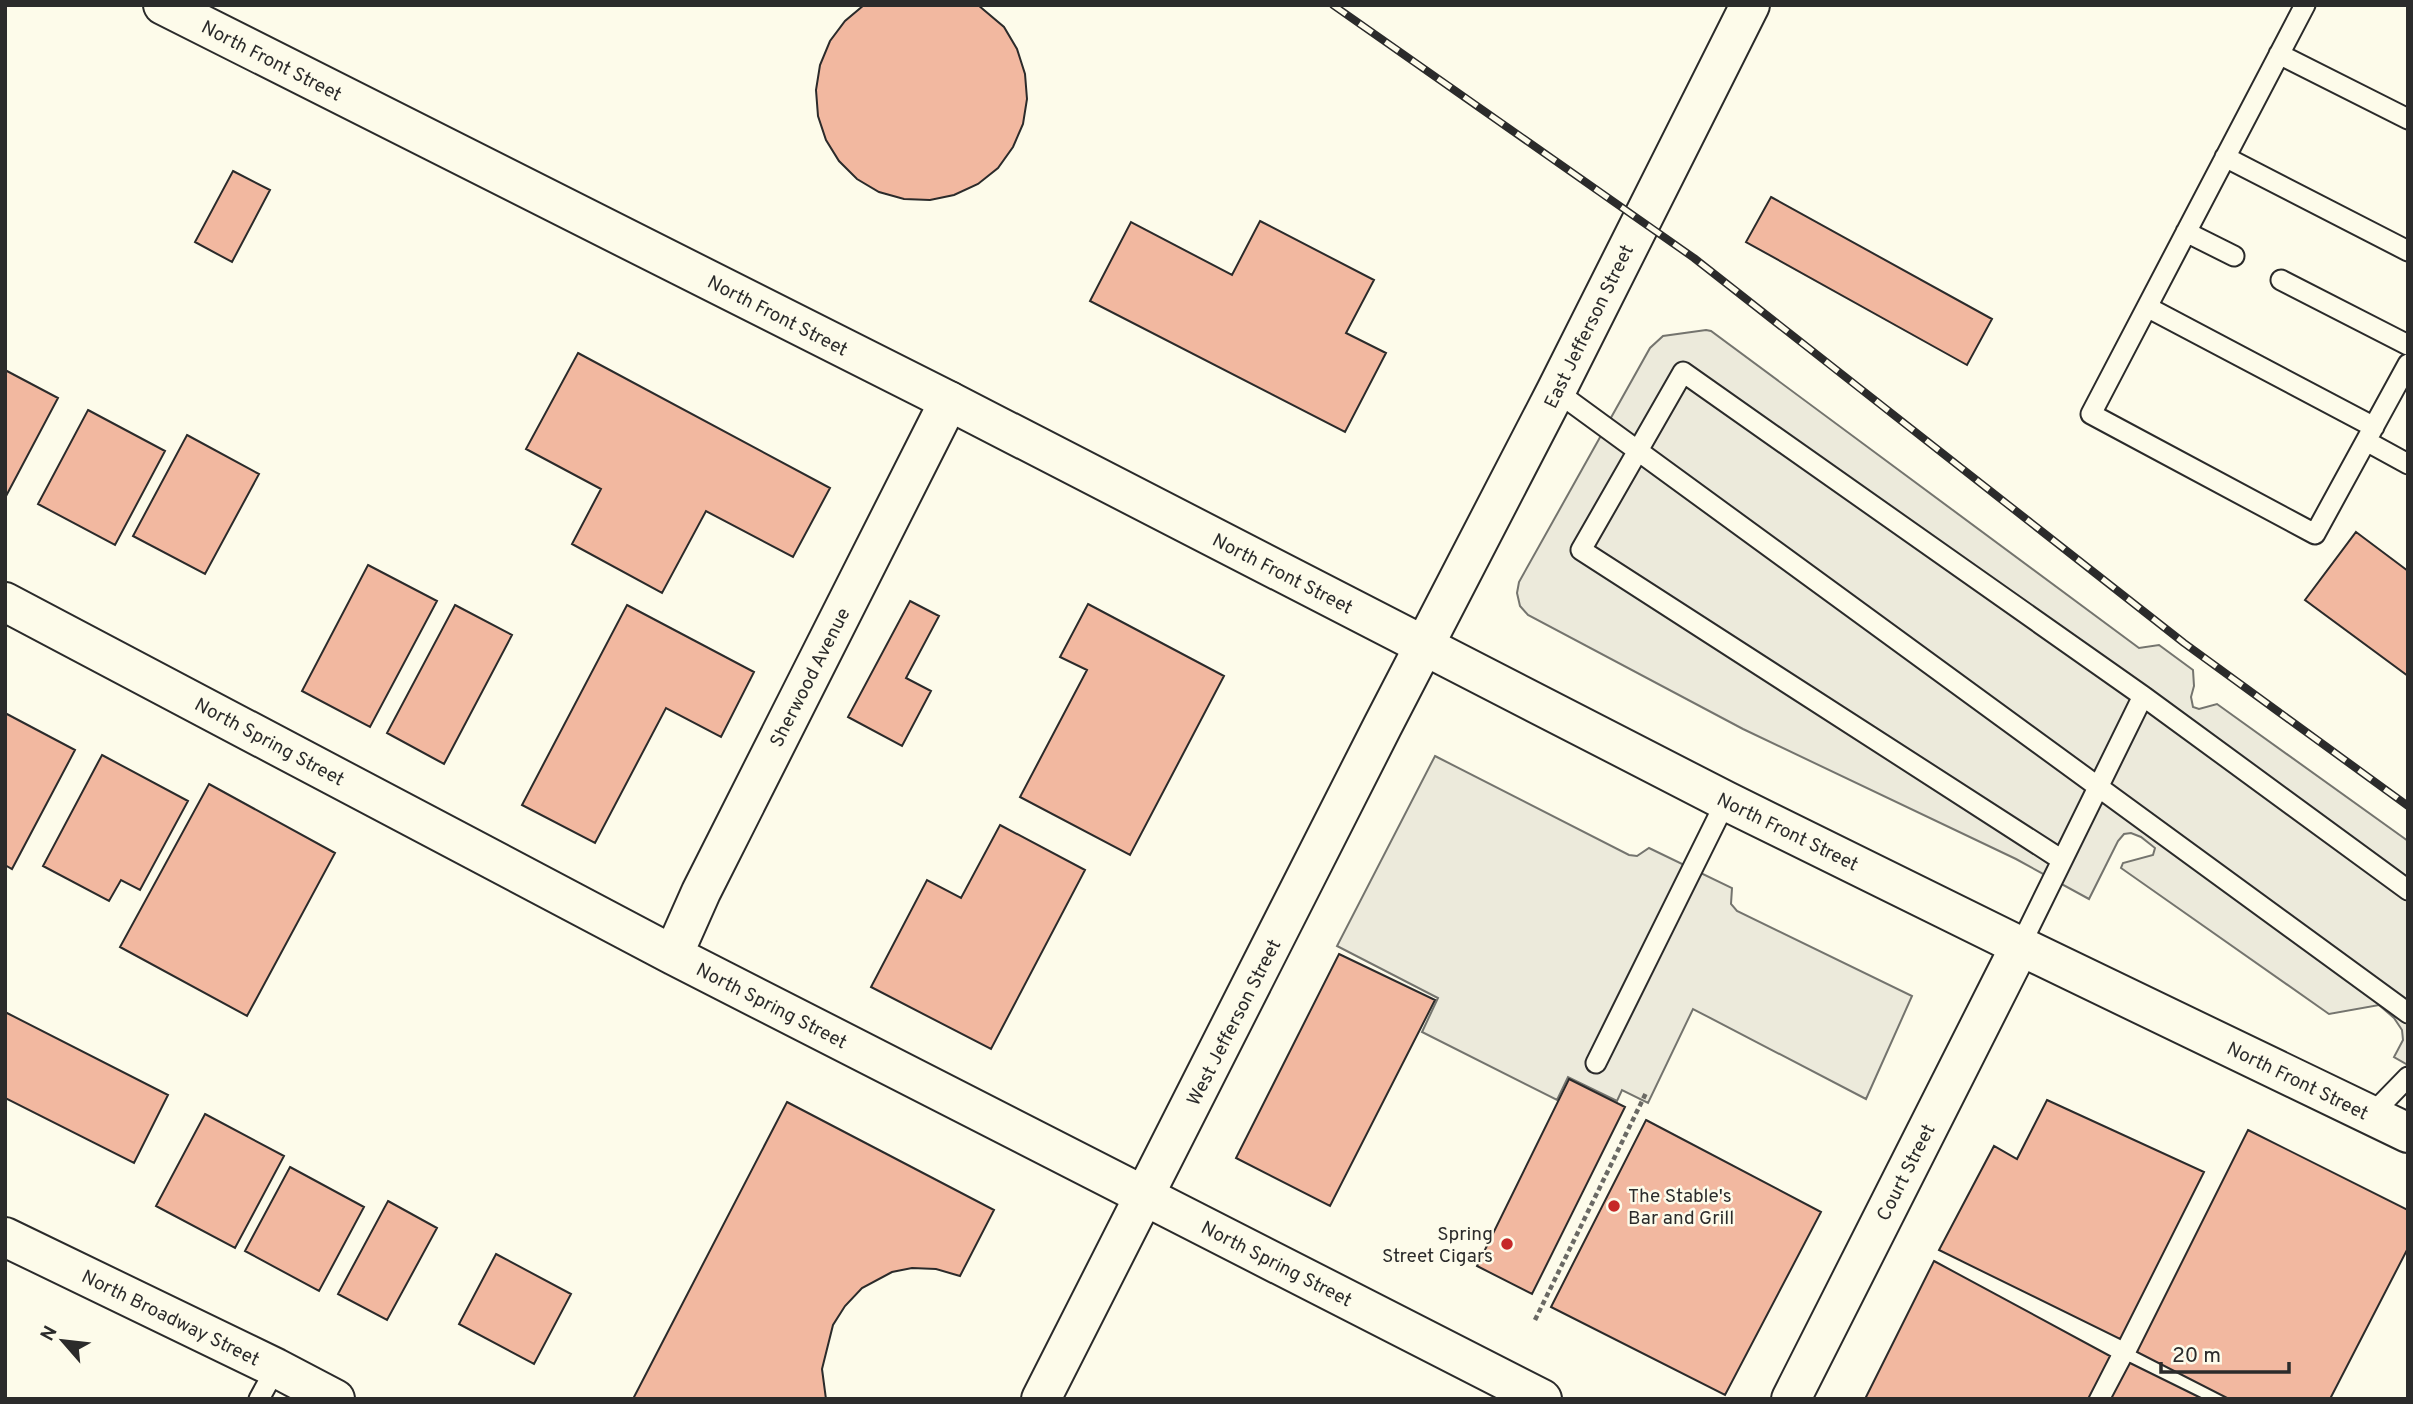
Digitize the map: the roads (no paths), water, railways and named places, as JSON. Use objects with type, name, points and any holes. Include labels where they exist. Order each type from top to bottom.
[{"type":"street","name":"North Front Street","points":[[163,5],[949,401],[1726,801],[2408,1133]]},
{"type":"street","name":"East Jefferson Street","points":[[1425,646],[1748,6]]},
{"type":"street","name":"Sherwood Avenue","points":[[673,955],[701,892],[949,401]]},
{"type":"street","name":"North Spring Street","points":[[5,602],[673,955],[1542,1399]]},
{"type":"street","name":"West Jefferson Street","points":[[1041,1399],[1425,646]]},
{"type":"street","name":"Court Street","points":[[1791,1399],[2020,946]]},
{"type":"street","name":"North Broadway Street","points":[[5,1237],[268,1383],[335,1399]]},
{"type":"lane","points":[[2305,5],[2091,414],[2315,534],[2408,364]]},
{"type":"lane","points":[[2279,54],[2408,119]]},
{"type":"lane","points":[[2225,157],[2408,251]]},
{"type":"lane","points":[[2186,232],[2234,256]]},
{"type":"lane","points":[[2281,280],[2408,345]]},
{"type":"lane","points":[[2147,307],[2370,434],[2408,464]]},
{"type":"lane","points":[[2062,860],[1581,550],[1683,372],[2143,696],[2408,890]]},
{"type":"lane","points":[[1556,391],[2408,1013]]},
{"type":"lane","points":[[2020,946],[2143,696]]},
{"type":"lane","points":[[1596,1063],[1726,801]]},
{"type":"lane","points":[[2371,1115],[2408,1077]]},
{"type":"railway","points":[[1333,5],[1694,258],[2184,643],[2408,806]]},
{"type":"place","name":"The Stable's Bar and Grill","points":[[1614,1206]]},
{"type":"place","name":"Spring Street Cigars","points":[[1507,1244]]}]
